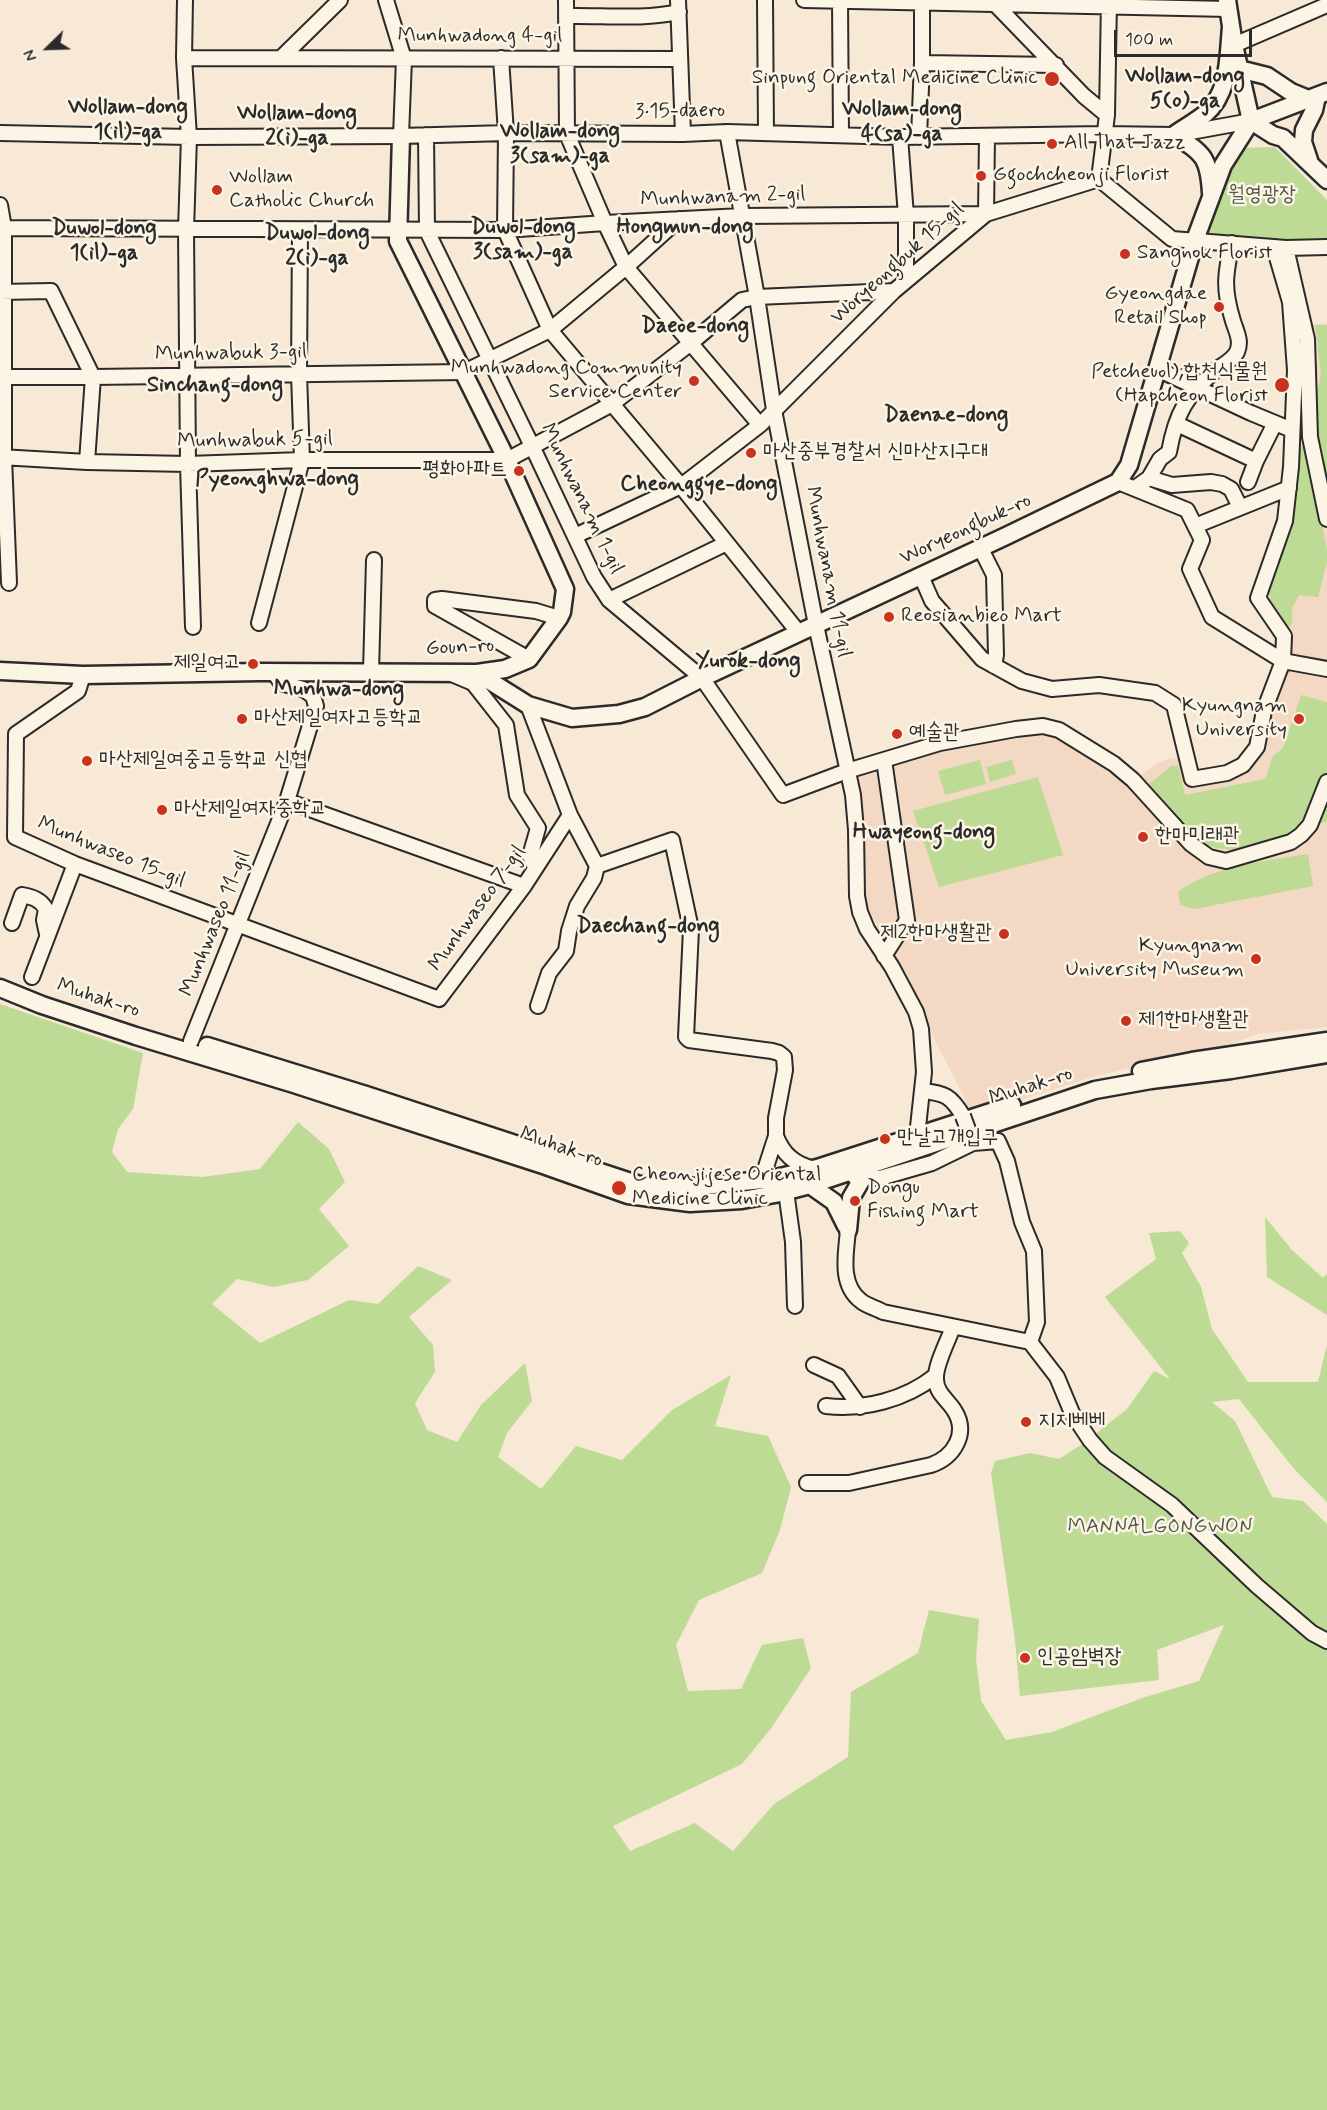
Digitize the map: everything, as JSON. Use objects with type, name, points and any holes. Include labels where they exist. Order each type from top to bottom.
[{"type":"main road","points":[[1228,4],[1234,45],[1251,121],[1273,135],[1283,138],[1327,180]]},
{"type":"main road","points":[[1211,199],[1207,162],[1194,148],[1173,135],[1206,114],[1220,97],[1226,74],[1231,27]]},
{"type":"main road","points":[[1239,69],[1267,76],[1291,92],[1317,96]]},
{"type":"main road","points":[[1118,482],[1129,465],[1195,240],[1223,165],[1251,121],[1317,96]]},
{"type":"main road","points":[[1310,164],[1303,142],[1304,130],[1314,110],[1317,96]]},
{"type":"main road","points":[[1273,135],[1279,146],[1327,191]]},
{"type":"main road","points":[[401,136],[402,231],[398,241],[507,460],[565,589],[560,618],[529,659]]},
{"type":"main road","name":"Woryeongbuk-ro","points":[[477,673],[528,705],[572,718],[619,714],[645,707],[1118,482]]},
{"type":"main road","name":"Goun-ro","points":[[0,671],[83,675],[274,672],[477,673],[505,669],[529,659]]},
{"type":"main road","name":"Muhak-ro","points":[[0,981],[48,1000],[366,1095],[640,1185],[683,1188],[772,1179],[838,1176],[866,1171],[1095,1090],[1327,1054]]},
{"type":"main road","name":"Muhak-ro","points":[[0,988],[126,1032],[294,1084],[628,1195],[690,1203],[742,1200],[786,1191],[812,1177],[917,1136],[1084,1082],[1192,1061],[1327,1041]]},
{"type":"main road","points":[[848,1230],[849,1205],[866,1171]]},
{"type":"main road","points":[[812,1177],[834,1202],[848,1230]]},
{"type":"street","points":[[185,0],[184,58],[189,137],[186,230],[188,464],[193,627]]},
{"type":"street","points":[[282,57],[340,0]]},
{"type":"street","points":[[386,0],[404,59],[401,136]]},
{"type":"street","points":[[566,0],[567,134],[604,223],[626,267],[760,425]]},
{"type":"street","points":[[765,0],[766,133]]},
{"type":"street","points":[[804,0],[1228,4]]},
{"type":"street","points":[[840,0],[841,135]]},
{"type":"street","points":[[919,136],[922,1]]},
{"type":"street","points":[[993,2],[1084,96],[1107,115]]},
{"type":"street","points":[[1109,3],[1107,115],[1099,179],[1172,239],[1280,247],[1327,247]]},
{"type":"street","points":[[1234,45],[1327,5]]},
{"type":"street","points":[[566,16],[645,16],[679,6],[683,134]]},
{"type":"street","name":"Munhwadong 4-gil","points":[[184,58],[679,59]]},
{"type":"street","points":[[501,58],[506,133],[505,230],[550,330],[681,486],[799,633]]},
{"type":"street","points":[[922,62],[1056,65]]},
{"type":"street","name":"3·15-daero","points":[[0,133],[189,137],[727,132],[900,137],[1173,135],[1251,121]]},
{"type":"street","name":"Munhwanam 11-gil","points":[[727,132],[774,410],[852,795],[856,830],[857,896],[860,912],[867,929],[916,1012],[921,1029],[924,1072],[917,1136]]},
{"type":"street","name":"Munhwanam 1-gil","points":[[426,135],[427,231],[594,578],[609,600],[702,678],[783,795],[847,771]]},
{"type":"street","points":[[986,214],[987,136]]},
{"type":"street","points":[[900,137],[906,216],[906,280]]},
{"type":"street","name":"Woryeongbuk 15-gil","points":[[575,536],[681,486],[760,425],[894,291],[986,214],[1099,179]]},
{"type":"street","points":[[0,205],[2,228],[2,457],[9,583]]},
{"type":"street","name":"Munhwanam 2-gil","points":[[2,228],[300,231],[505,230],[742,216],[986,214]]},
{"type":"street","points":[[464,372],[550,330],[626,267],[679,219]]},
{"type":"street","points":[[259,623],[302,460],[299,374],[300,231]]},
{"type":"street","points":[[1135,488],[1149,478],[1160,459],[1169,452],[1184,403],[1197,387],[1236,354],[1240,342],[1226,299],[1225,287],[1232,243]]},
{"type":"street","points":[[921,576],[932,601],[981,659],[1022,681],[1052,689],[1099,685],[1155,693],[1174,705],[1192,779],[1227,773],[1243,765],[1257,747],[1264,711],[1283,661],[1284,636],[1258,598],[1285,521],[1292,430],[1295,370],[1290,302],[1280,247]]},
{"type":"street","points":[[1280,247],[1307,339],[1310,436],[1327,519]]},
{"type":"street","points":[[2,292],[51,291],[93,377],[87,462]]},
{"type":"street","points":[[507,460],[612,404],[742,300],[756,297],[894,291]]},
{"type":"street","points":[[1157,369],[1292,430]]},
{"type":"street","name":"Munhwabuk 3-gil","points":[[2,377],[464,372]]},
{"type":"street","points":[[1248,482],[1275,423]]},
{"type":"street","points":[[1177,424],[1256,461]]},
{"type":"street","name":"Munhwabuk 5-gil","points":[[2,457],[188,464],[302,460],[507,460]]},
{"type":"street","points":[[1149,478],[1172,485],[1211,482],[1222,484],[1231,489],[1240,507]]},
{"type":"street","points":[[1118,482],[1187,510],[1202,540],[1190,569],[1212,617],[1283,661],[1327,669]]},
{"type":"street","points":[[1195,526],[1288,488]]},
{"type":"street","points":[[609,600],[726,543]]},
{"type":"street","points":[[981,549],[994,575],[996,655],[994,666]]},
{"type":"street","points":[[371,672],[374,560]]},
{"type":"street","points":[[529,659],[435,606],[435,600],[536,611],[560,618]]},
{"type":"street","name":"Munhwaseo 11-gil","points":[[191,1041],[287,801],[316,706],[313,696],[281,683],[274,672]]},
{"type":"street","points":[[449,673],[473,683],[506,725],[517,795],[538,828],[530,856],[535,867]]},
{"type":"street","name":"Munhwaseo 15-gil","points":[[83,675],[78,691],[16,734],[15,837],[75,864],[239,925]]},
{"type":"street","points":[[528,705],[570,814],[597,866],[594,878],[577,906],[569,930],[566,951],[549,973],[538,1006]]},
{"type":"street","points":[[847,771],[940,743],[1043,726],[1059,730],[1114,764],[1133,780],[1191,844],[1209,857],[1226,861],[1291,842],[1301,835],[1310,825],[1327,782]]},
{"type":"street","points":[[884,760],[907,920],[884,956]]},
{"type":"street","points":[[287,801],[524,886]]},
{"type":"street","name":"Munhwaseo 7-gil","points":[[239,925],[439,999],[524,886],[570,814]]},
{"type":"street","points":[[597,866],[672,840],[691,929],[686,1037],[689,1040],[772,1051],[783,1055],[786,1065],[776,1118],[776,1136],[764,1173],[754,1181]]},
{"type":"street","points":[[32,977],[75,864]]},
{"type":"street","points":[[12,923],[22,895],[31,897],[39,900],[46,909],[44,920],[48,936]]},
{"type":"street","points":[[922,1091],[940,1092],[955,1103],[963,1116],[973,1143]]},
{"type":"street","points":[[776,1136],[782,1149],[812,1177]]},
{"type":"street","points":[[866,1171],[880,1178],[932,1164],[973,1143],[998,1142],[1007,1161],[1019,1211],[1034,1251],[1036,1322],[1030,1342]]},
{"type":"street","points":[[786,1191],[793,1242],[795,1306]]},
{"type":"street","points":[[848,1230],[846,1274],[849,1288],[861,1301],[883,1312],[1030,1342],[1057,1377],[1072,1413],[1090,1440],[1106,1457],[1172,1505],[1257,1586],[1312,1633],[1327,1641]]},
{"type":"street","points":[[807,1484],[849,1483],[875,1479],[931,1465],[947,1458],[957,1444],[959,1427],[954,1411],[937,1388],[935,1376],[953,1327]]},
{"type":"street","points":[[813,1365],[838,1376],[860,1407]]},
{"type":"street","points":[[826,1406],[860,1407],[915,1391],[935,1376]]},
{"type":"shaded area","name":"Kyungnam University","points":[[1327,323],[1327,1027],[1258,1034],[1228,1045],[1092,1077],[973,1115],[867,906],[852,776],[937,747],[1054,734],[1125,781],[1138,777],[1158,763],[1171,758],[1182,758],[1189,784],[1251,765],[1263,753],[1283,683],[1289,634],[1271,596],[1293,508],[1298,431],[1299,327]]},
{"type":"green space","name":"월영광장","points":[[1275,147],[1327,200],[1327,244],[1213,237],[1204,232],[1238,148]]},
{"type":"green space","points":[[1315,325],[1327,325],[1327,492],[1317,453],[1317,392],[1321,375]]},
{"type":"green space","points":[[1299,446],[1306,447],[1327,550],[1327,563],[1318,597],[1299,595],[1292,608],[1292,624],[1285,631],[1270,609],[1269,591],[1295,511]]},
{"type":"green space","points":[[1301,695],[1327,702],[1327,822],[1319,823],[1309,818],[1301,829],[1238,851],[1199,845],[1149,784],[1171,766],[1178,765],[1185,795],[1265,779],[1273,756],[1283,748]]},
{"type":"green space","points":[[980,760],[986,784],[945,795],[938,771]]},
{"type":"green space","points":[[1012,760],[1016,774],[990,782],[986,767]]},
{"type":"green space","points":[[1038,777],[1063,855],[939,887],[913,811]]},
{"type":"green space","points":[[1308,854],[1313,886],[1194,909],[1180,905],[1178,892],[1207,876],[1257,862]]},
{"type":"green space","name":"MANNALGONGWON","points":[[0,1004],[143,1053],[133,1109],[118,1129],[112,1152],[127,1172],[203,1177],[260,1169],[298,1122],[329,1149],[345,1182],[319,1209],[349,1246],[308,1280],[274,1287],[237,1279],[212,1304],[260,1343],[349,1300],[378,1304],[418,1266],[452,1280],[409,1317],[433,1345],[435,1372],[415,1403],[427,1430],[457,1442],[481,1405],[525,1363],[532,1401],[507,1433],[498,1457],[541,1489],[576,1446],[622,1460],[672,1410],[731,1375],[715,1426],[768,1436],[791,1487],[780,1530],[762,1573],[699,1600],[676,1645],[688,1691],[741,1689],[762,1645],[803,1638],[811,1668],[772,1727],[742,1764],[613,1826],[630,1851],[695,1823],[733,1851],[774,1804],[848,1757],[851,1692],[918,1653],[929,1610],[979,1619],[976,1659],[981,1701],[1006,1740],[1052,1732],[1142,1698],[1199,1681],[1224,1625],[1157,1650],[1159,1680],[1020,1696],[1015,1640],[991,1473],[995,1461],[1030,1453],[1059,1459],[1084,1443],[1127,1409],[1154,1371],[1170,1379],[1105,1297],[1156,1259],[1149,1233],[1180,1231],[1189,1243],[1182,1253],[1201,1287],[1212,1329],[1248,1382],[1318,1382],[1327,1345],[1327,1502],[1294,1469],[1239,1399],[1212,1402],[1235,1421],[1272,1497],[1303,1501],[1327,1524],[1327,2110],[0,2110]]},
{"type":"green space","points":[[1265,1217],[1292,1250],[1323,1278],[1327,1274],[1327,1315],[1267,1277]]},
{"type":"place","name":"Sinpung Oriental Medicine Clinic","points":[[1052,79]]},
{"type":"place","name":"All That Jazz","points":[[1052,144]]},
{"type":"place","name":"Ggochcheonji Florist","points":[[981,176]]},
{"type":"place","name":"Wollam Catholic Church","points":[[217,190]]},
{"type":"place","name":"Sangnok Florist","points":[[1125,254]]},
{"type":"place","name":"Gyeongdae Retail Shop","points":[[1219,307]]},
{"type":"place","name":"Munhwadong Community Service Center","points":[[694,381]]},
{"type":"place","name":"Petcheuol);합천식물원 (Hapcheon Florist","points":[[1282,385]]},
{"type":"place","name":"마산중부경찰서 신마산지구대","points":[[751,453]]},
{"type":"place","name":"평화아파트","points":[[519,471]]},
{"type":"place","name":"Reosianbieo Mart","points":[[889,617]]},
{"type":"place","name":"제일여고","points":[[253,664]]},
{"type":"place","name":"마산제일여자고등학교","points":[[242,719]]},
{"type":"place","name":"Kyungnam University","points":[[1299,719]]},
{"type":"place","name":"예술관","points":[[897,734]]},
{"type":"place","name":"마산제일여중고등학교 신협","points":[[87,761]]},
{"type":"place","name":"마산제일여자중학교","points":[[162,810]]},
{"type":"place","name":"한마미래관","points":[[1143,837]]},
{"type":"place","name":"제2한마생활관","points":[[1004,934]]},
{"type":"place","name":"Kyungnam University Museum","points":[[1256,959]]},
{"type":"place","name":"제1한마생활관","points":[[1126,1021]]},
{"type":"place","name":"만날고개입구","points":[[885,1139]]},
{"type":"place","name":"Cheonjijese Oriental Medicine Clinic","points":[[619,1188]]},
{"type":"place","name":"Dongu Fishing Mart","points":[[855,1201]]},
{"type":"place","name":"지지베베","points":[[1026,1422]]},
{"type":"place","name":"인공암벽장","points":[[1025,1658]]},
{"type":"district","name":"Wollam-dong 5(o)-ga","points":[[1185,90]]},
{"type":"district","name":"Wollam-dong 1(il)-ga","points":[[128,120]]},
{"type":"district","name":"Wollam-dong 4(sa)-ga","points":[[902,122]]},
{"type":"district","name":"Wollam-dong 2(i)-ga","points":[[297,126]]},
{"type":"district","name":"Wollam-dong 3(sam)-ga","points":[[560,144]]},
{"type":"district","name":"Hongmun-dong","points":[[685,228]]},
{"type":"district","name":"Duwol-dong 3(sam)-ga","points":[[523,240]]},
{"type":"district","name":"Duwol-dong 1(il)-ga","points":[[104,242]]},
{"type":"district","name":"Duwol-dong 2(i)-ga","points":[[317,246]]},
{"type":"district","name":"Daeoe-dong","points":[[695,327]]},
{"type":"district","name":"Sinchang-dong","points":[[215,386]]},
{"type":"district","name":"Daenae-dong","points":[[946,416]]},
{"type":"district","name":"Pyeonghwa-dong","points":[[277,480]]},
{"type":"district","name":"Cheonggye-dong","points":[[699,485]]},
{"type":"district","name":"Yurok-dong","points":[[748,662]]},
{"type":"district","name":"Munhwa-dong","points":[[339,690]]},
{"type":"district","name":"Hwayeong-dong","points":[[924,833]]},
{"type":"district","name":"Daechang-dong","points":[[648,927]]}]
